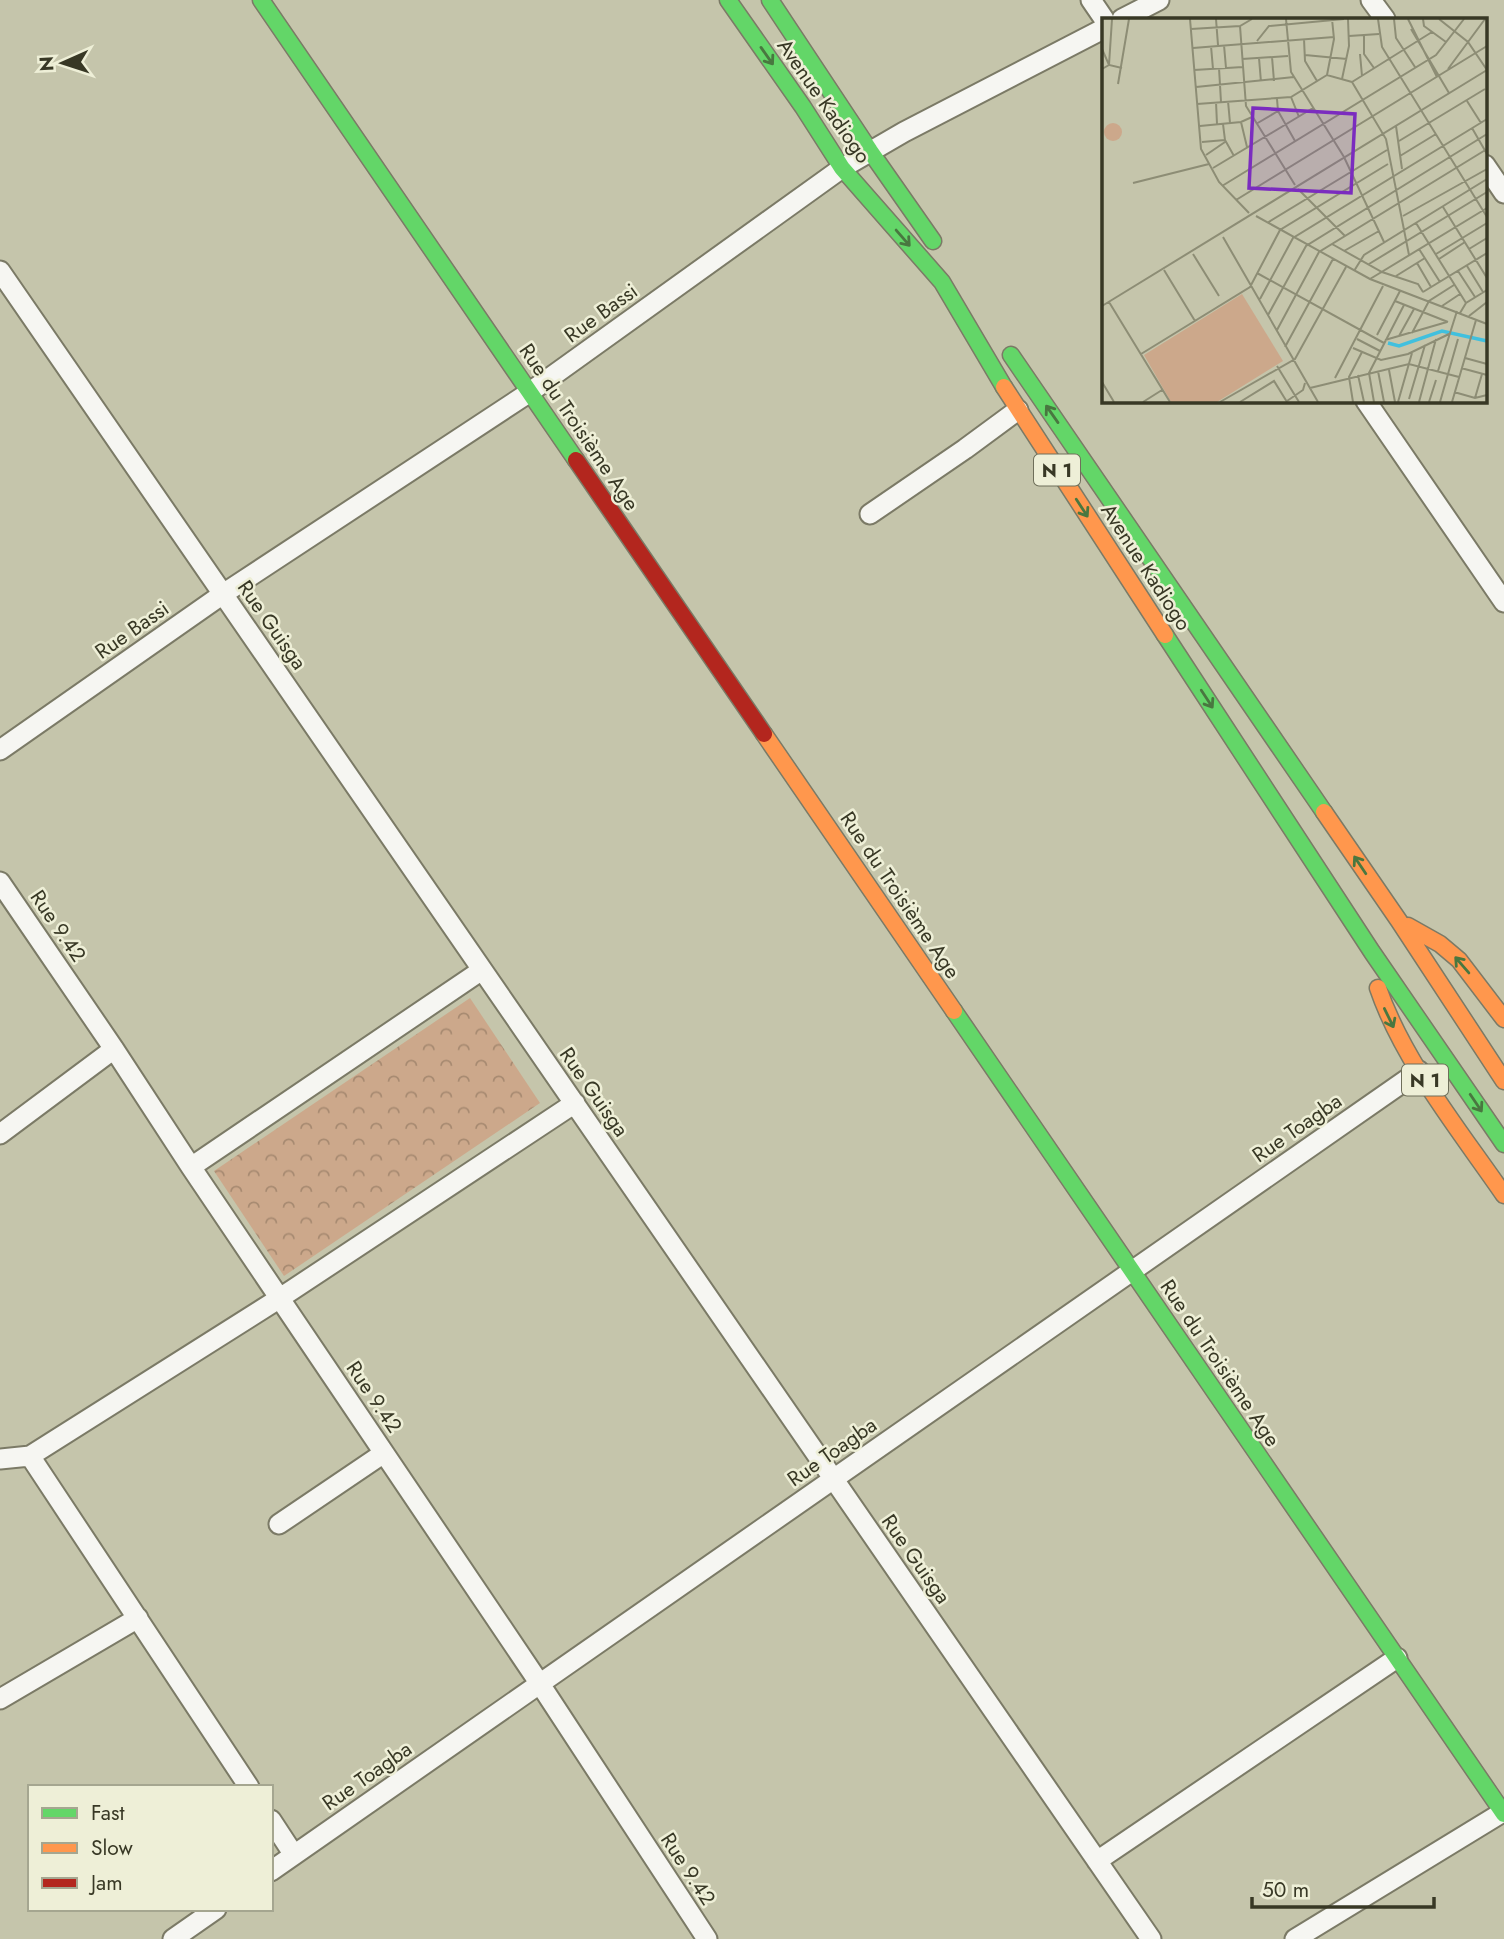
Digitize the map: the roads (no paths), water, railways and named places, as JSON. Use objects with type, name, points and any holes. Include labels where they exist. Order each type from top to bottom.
[{"type":"main road","name":"Rue du Troisième Age","points":[[261,0],[1503,1813]]},
{"type":"main road","name":"Avenue Kadiogo","points":[[728,0],[842,168],[942,282],[1018,410],[1372,952],[1504,1144]]},
{"type":"main road","name":"Avenue Kadiogo","points":[[771,0],[870,151],[940,251]]},
{"type":"main road","name":"Avenue Kadiogo","points":[[1003,343],[1399,921],[1504,1081]]},
{"type":"main road","name":"N 1","points":[[1399,921],[1440,944],[1497,993],[1504,1019]]},
{"type":"main road","name":"N 1","points":[[1372,952],[1378,992],[1388,1017],[1419,1071],[1504,1195]]},
{"type":"street","points":[[1091,0],[1103,18]]},
{"type":"street","points":[[1124,18],[1159,0]]},
{"type":"street","points":[[1371,0],[1384,18]]},
{"type":"street","name":"Rue Bassi","points":[[0,750],[223,594],[530,392],[842,168],[1102,30]]},
{"type":"street","points":[[1486,166],[1504,193]]},
{"type":"street","name":"Rue Guisga","points":[[0,271],[1151,1939]]},
{"type":"street","points":[[1367,402],[1504,602]]},
{"type":"street","points":[[870,514],[1018,410]]},
{"type":"street","name":"Rue 9.42","points":[[0,883],[540,1684],[707,1939]]},
{"type":"street","points":[[191,1167],[482,970]]},
{"type":"street","points":[[0,1134],[114,1049]]},
{"type":"street","name":"Rue Toagba","points":[[273,1870],[1419,1071]]},
{"type":"street","points":[[0,1459],[30,1456],[280,1298],[575,1103]]},
{"type":"street","points":[[279,1524],[384,1453]]},
{"type":"street","points":[[30,1456],[248,1785]]},
{"type":"street","points":[[0,1699],[138,1618]]},
{"type":"street","points":[[1097,1861],[1397,1658]]},
{"type":"street","points":[[1295,1939],[1503,1813]]},
{"type":"street","points":[[273,1823],[295,1855]]},
{"type":"street","points":[[173,1939],[213,1911]]}]
